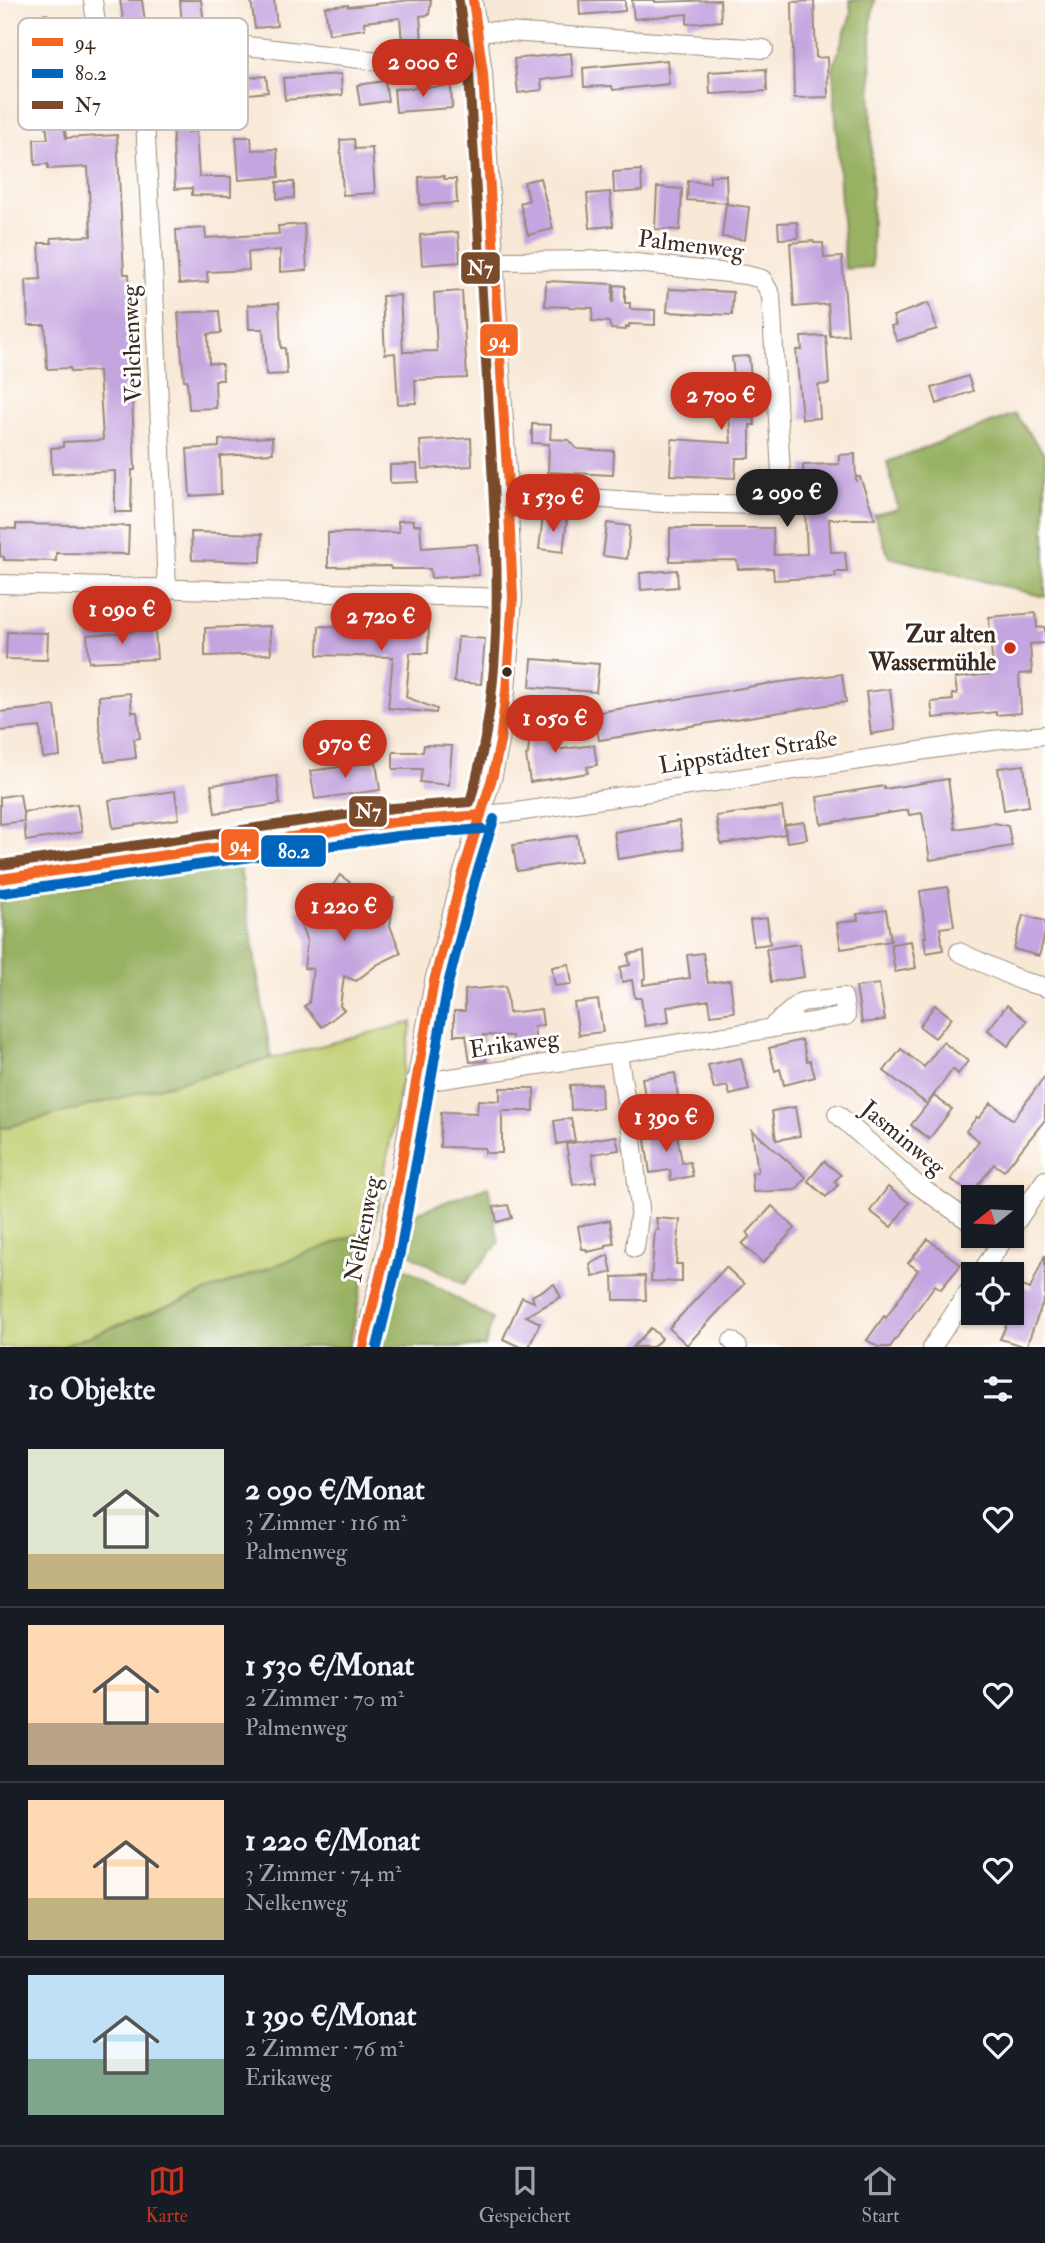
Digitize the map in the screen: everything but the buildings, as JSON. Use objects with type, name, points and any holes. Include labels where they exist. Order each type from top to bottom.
[{"type":"street","points":[[93,0],[96,18]]},
{"type":"street","name":"Nelkenweg","points":[[363,1347],[386,1251],[434,981],[493,775],[506,691],[513,598],[508,488],[483,73],[473,0]]},
{"type":"street","points":[[477,30],[764,49]]},
{"type":"street","points":[[248,46],[483,73]]},
{"type":"street","name":"Veilchenweg","points":[[144,130],[153,266],[167,588]]},
{"type":"street","name":"Palmenweg","points":[[495,261],[609,260],[762,279],[771,295],[782,491],[778,501],[768,505],[662,503],[588,498],[508,488]]},
{"type":"street","points":[[0,584],[513,598]]},
{"type":"street","name":"Lippstädter Straße","points":[[0,879],[395,822],[517,812],[992,740],[1045,735]]},
{"type":"street","points":[[959,952],[1022,981],[1045,987]]},
{"type":"street","name":"Erikaweg","points":[[416,1079],[437,1080],[769,1029]]},
{"type":"street","points":[[618,1054],[639,1196],[635,1248]]},
{"type":"street","name":"Jasminweg","points":[[837,1114],[916,1184],[961,1216]]},
{"type":"street","points":[[1024,1211],[1045,1180]]},
{"type":"street","points":[[932,1347],[961,1303]]},
{"type":"green space","points":[[850,0],[875,0],[871,19],[872,267],[845,269],[833,68],[851,14]]},
{"type":"green space","points":[[1015,414],[1045,455],[1045,597],[889,557],[874,515],[898,509],[887,462]]},
{"type":"green space","points":[[239,861],[271,1058],[0,1129],[0,895]]},
{"type":"green space","points":[[412,1022],[374,1228],[61,1347],[0,1347],[0,1129]]},
{"type":"green space","points":[[488,1186],[499,1243],[464,1284],[408,1253],[403,1245],[408,1216]]},
{"type":"green space","points":[[374,1228],[349,1347],[61,1347]]},
{"type":"green space","points":[[407,1269],[492,1319],[485,1347],[379,1347],[397,1273]]},
{"type":"transit line","name":"94","points":[[363,1347],[386,1251],[434,981],[493,775],[506,691],[513,598],[508,488],[483,73],[473,0]]},
{"type":"transit line","name":"N7","points":[[0,865],[393,808],[470,802],[490,709],[497,570],[469,74],[459,2]]},
{"type":"transit line","name":"94","points":[[0,879],[395,822],[481,815]]},
{"type":"transit line","name":"80.2","points":[[377,1347],[400,1253],[448,984],[494,819]]},
{"type":"transit line","name":"80.2","points":[[2,893],[397,836],[482,829]]},
{"type":"place","name":"Zur alten Wassermühle","points":[[1010,648]]}]
